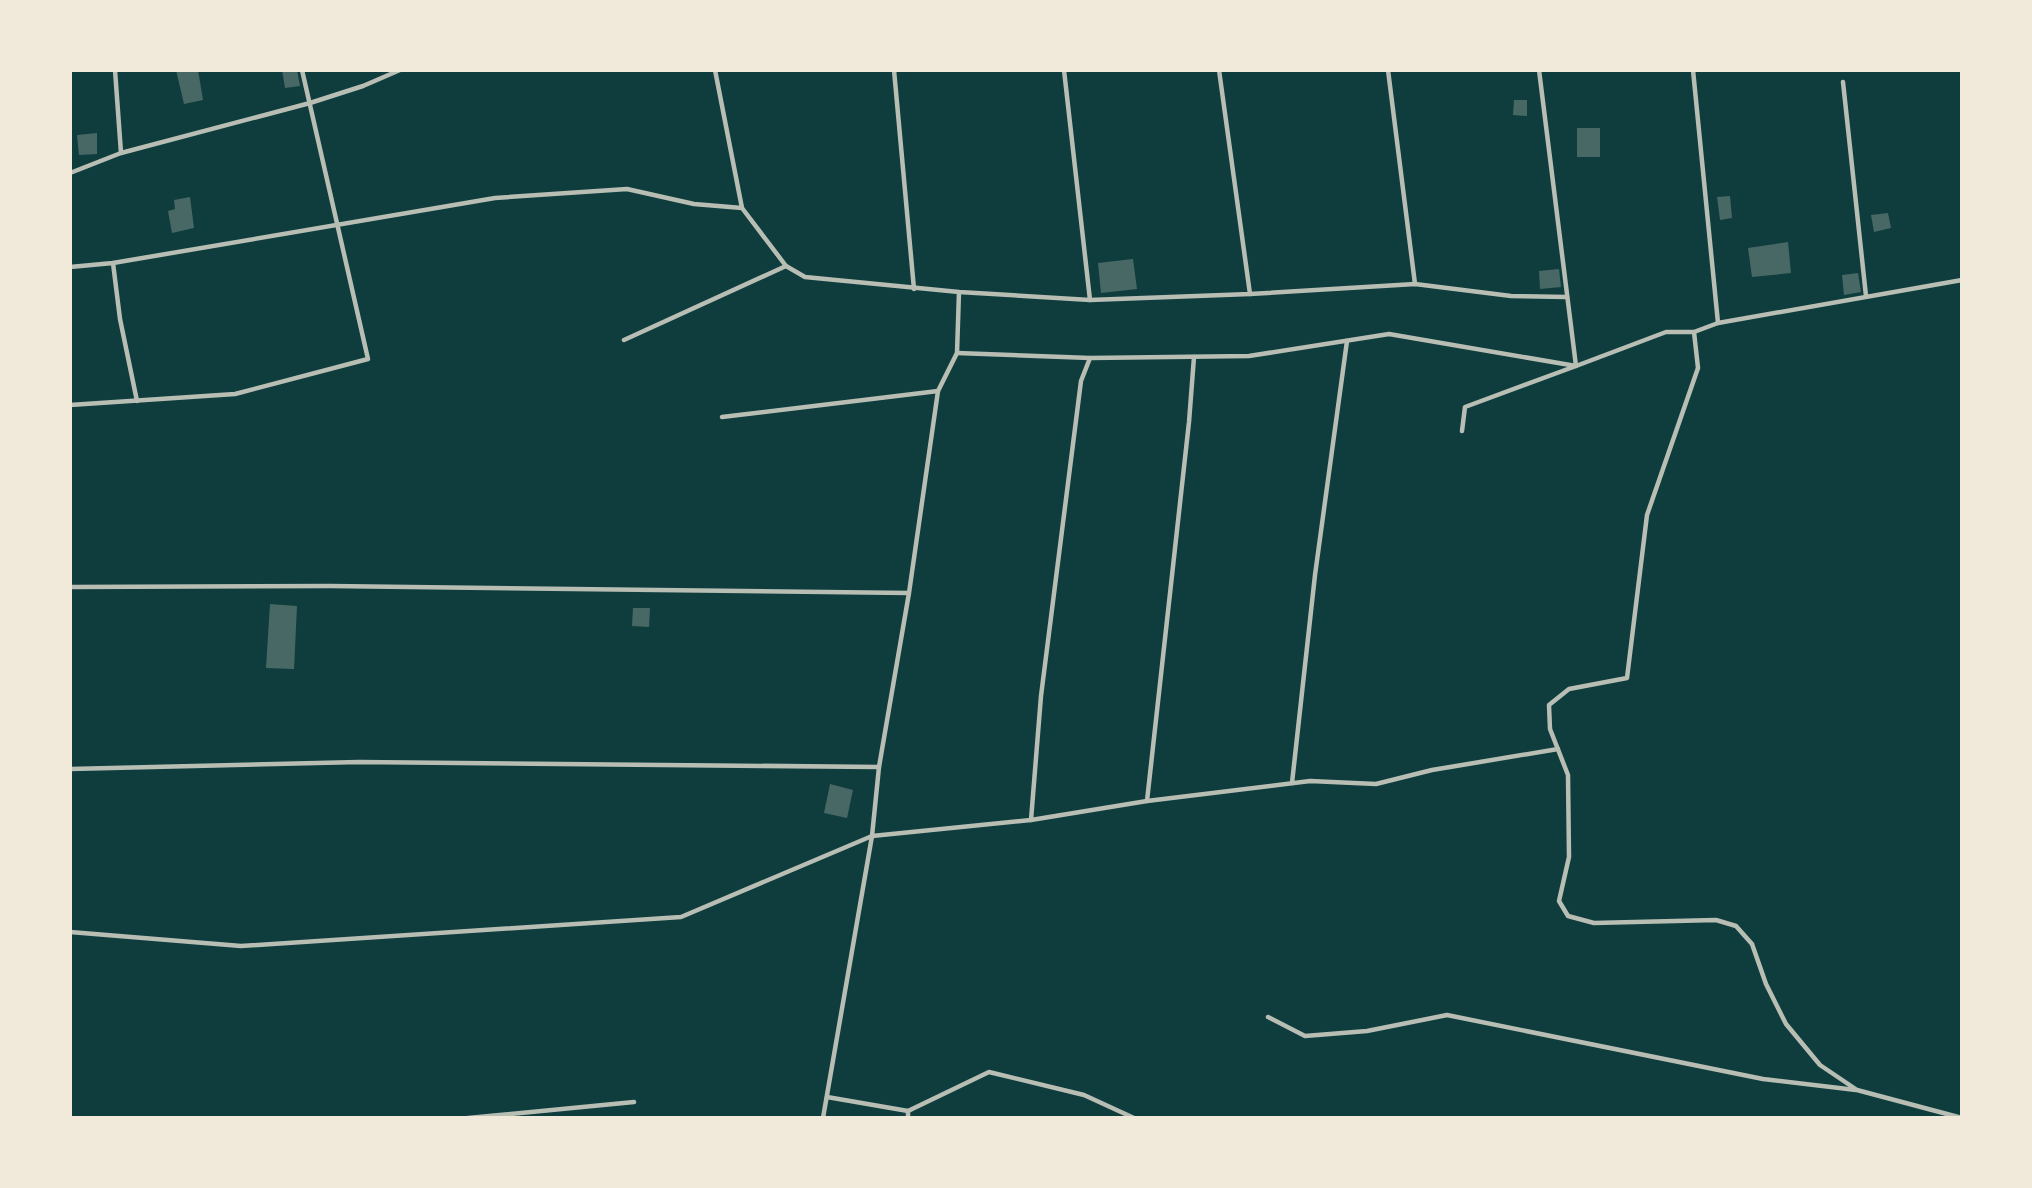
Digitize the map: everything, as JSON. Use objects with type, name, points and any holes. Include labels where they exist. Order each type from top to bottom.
[{"type":"lane","points":[[115,70],[121,153]]},
{"type":"lane","points":[[70,405],[235,394],[368,359],[302,70]]},
{"type":"lane","points":[[70,173],[121,153],[310,103],[363,86],[400,70]]},
{"type":"lane","points":[[715,70],[742,208],[786,266],[804,276],[914,289],[1090,300],[1415,284],[1511,296],[1567,298]]},
{"type":"lane","points":[[894,70],[914,289]]},
{"type":"lane","points":[[1064,70],[1090,300]]},
{"type":"lane","points":[[1219,70],[1250,294]]},
{"type":"lane","points":[[1388,70],[1415,284]]},
{"type":"lane","points":[[1539,70],[1576,366]]},
{"type":"lane","points":[[1693,70],[1718,323]]},
{"type":"lane","points":[[1843,82],[1866,296]]},
{"type":"lane","points":[[70,267],[113,263],[495,198],[627,190],[694,204],[742,208]]},
{"type":"lane","points":[[113,263],[120,319],[136,401]]},
{"type":"lane","points":[[624,340],[786,266]]},
{"type":"lane","points":[[1462,431],[1465,407],[1666,332],[1694,332],[1718,323],[1962,280]]},
{"type":"lane","points":[[823,1118],[872,836],[879,767],[909,593],[938,391],[957,353],[959,292]]},
{"type":"lane","points":[[1694,332],[1698,368],[1647,515],[1627,678],[1569,689],[1549,705],[1550,729],[1568,775],[1569,857],[1559,901],[1568,916],[1594,923],[1716,920],[1736,926],[1752,944],[1766,984],[1786,1024],[1820,1065],[1857,1090]]},
{"type":"lane","points":[[957,353],[1090,358],[1249,356],[1388,334],[1576,366]]},
{"type":"lane","points":[[1292,783],[1315,575],[1347,341]]},
{"type":"lane","points":[[1147,801],[1194,357]]},
{"type":"lane","points":[[1031,820],[1041,696],[1079,394],[1090,358]]},
{"type":"lane","points":[[722,418],[938,391]]},
{"type":"lane","points":[[70,587],[344,586],[909,593]]},
{"type":"lane","points":[[70,932],[241,946],[681,918],[872,836],[1031,820],[1147,801],[1310,781],[1376,784],[1432,771],[1558,750]]},
{"type":"lane","points":[[70,769],[359,762],[879,767]]},
{"type":"lane","points":[[1268,1017],[1305,1035],[1367,1031],[1447,1015],[1763,1079],[1857,1090],[1962,1118]]},
{"type":"lane","points":[[827,1097],[908,1111],[989,1072],[1084,1095],[1134,1118]]},
{"type":"lane","points":[[468,1118],[634,1102]]},
{"type":"lane","points":[[908,1111],[908,1118]]},
{"type":"building","points":[[176,70],[198,70],[203,100],[184,104]]},
{"type":"building","points":[[282,70],[297,70],[300,86],[285,88]]},
{"type":"building","points":[[1514,100],[1527,100],[1527,116],[1513,115]]},
{"type":"building","points":[[1577,128],[1600,128],[1600,157],[1577,157]]},
{"type":"building","points":[[97,133],[97,154],[79,155],[77,135]]},
{"type":"building","points":[[1730,196],[1732,218],[1720,220],[1717,197]]},
{"type":"building","points":[[190,197],[194,228],[172,233],[168,211],[175,209],[174,200]]},
{"type":"building","points":[[1888,213],[1891,228],[1874,232],[1871,215]]},
{"type":"building","points":[[1788,242],[1791,273],[1752,277],[1748,248]]},
{"type":"building","points":[[1133,259],[1137,289],[1101,293],[1098,263]]},
{"type":"building","points":[[1559,269],[1561,287],[1540,289],[1539,271]]},
{"type":"building","points":[[1858,273],[1861,292],[1844,295],[1842,275]]},
{"type":"building","points":[[270,604],[297,606],[294,669],[266,668]]},
{"type":"building","points":[[633,608],[650,608],[649,627],[632,626]]},
{"type":"building","points":[[830,784],[853,790],[847,818],[824,813]]}]
